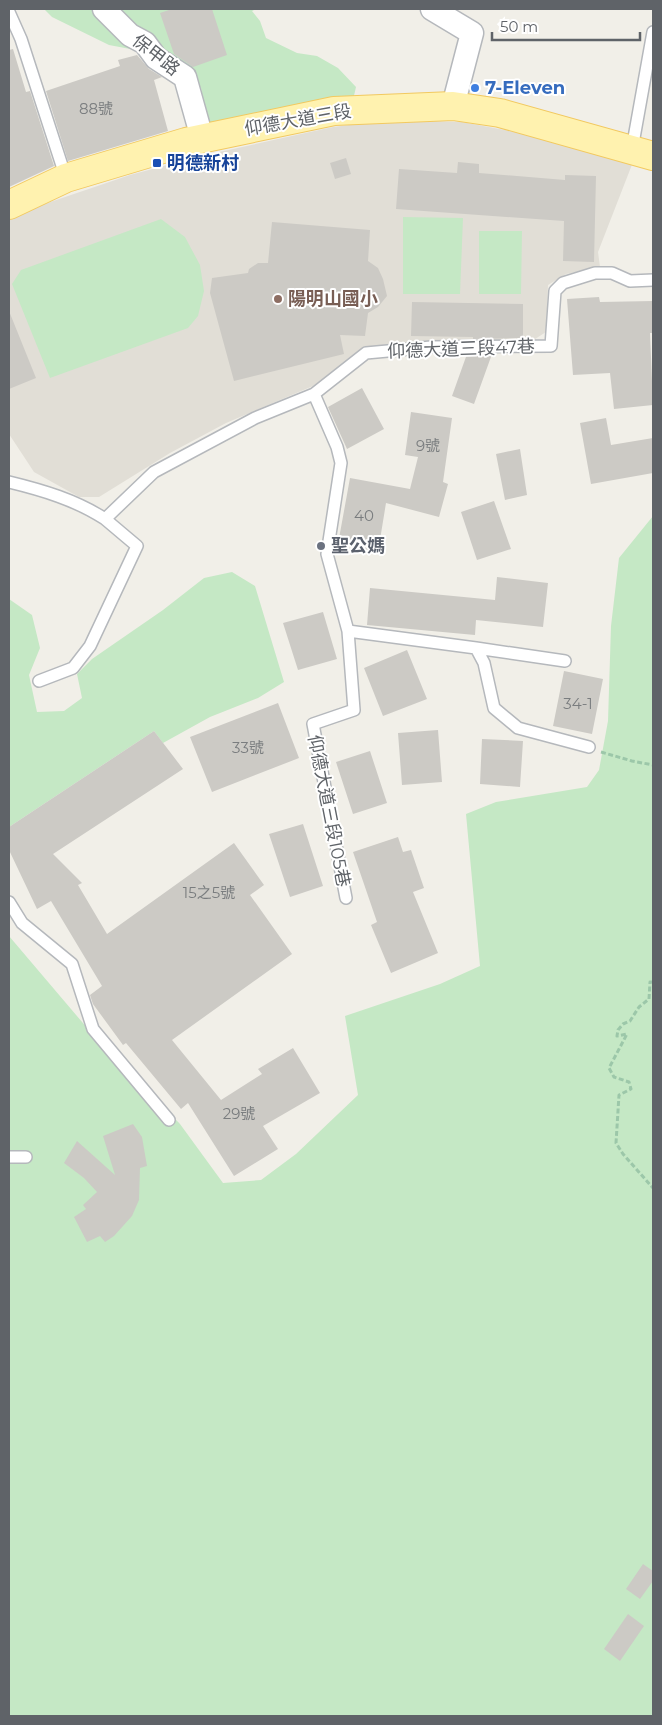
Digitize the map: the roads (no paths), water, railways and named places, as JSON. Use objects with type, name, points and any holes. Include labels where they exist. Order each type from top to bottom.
[{"type":"main road","name":"仰德大道三段","points":[[9,205],[66,178],[202,138],[334,111],[453,106],[500,113],[643,152]]},
{"type":"street","name":"保甲路","points":[[104,9],[130,35],[145,43],[156,58],[185,77],[202,138]]},
{"type":"street","points":[[432,9],[472,33],[453,106]]},
{"type":"lane","points":[[9,12],[21,39],[66,178]]},
{"type":"lane","points":[[643,152],[653,32]]},
{"type":"lane","name":"仰德大道三段47巷","points":[[314,394],[366,354],[431,347],[551,346],[554,291],[563,283],[595,273],[612,273],[630,280],[653,280]]},
{"type":"lane","points":[[105,519],[154,472],[255,418],[314,394]]},
{"type":"lane","name":"仰德大道三段105巷","points":[[314,394],[337,447],[341,463],[327,554],[348,631],[354,710],[312,724],[346,898]]},
{"type":"lane","points":[[9,482],[41,490],[93,512],[105,519],[137,546],[90,646],[72,668],[39,681]]},
{"type":"lane","points":[[348,631],[564,661]]},
{"type":"lane","points":[[476,648],[484,663],[494,708],[518,728],[589,747]]},
{"type":"lane","points":[[9,902],[22,923],[72,964],[93,1029],[169,1120]]},
{"type":"lane","points":[[9,1157],[26,1157]]},
{"type":"place","name":"7-Eleven","points":[[475,88]]},
{"type":"place","name":"明德新村","points":[[157,163]]},
{"type":"place","name":"陽明山國小","points":[[278,299]]},
{"type":"place","name":"聖公媽","points":[[321,546]]}]
